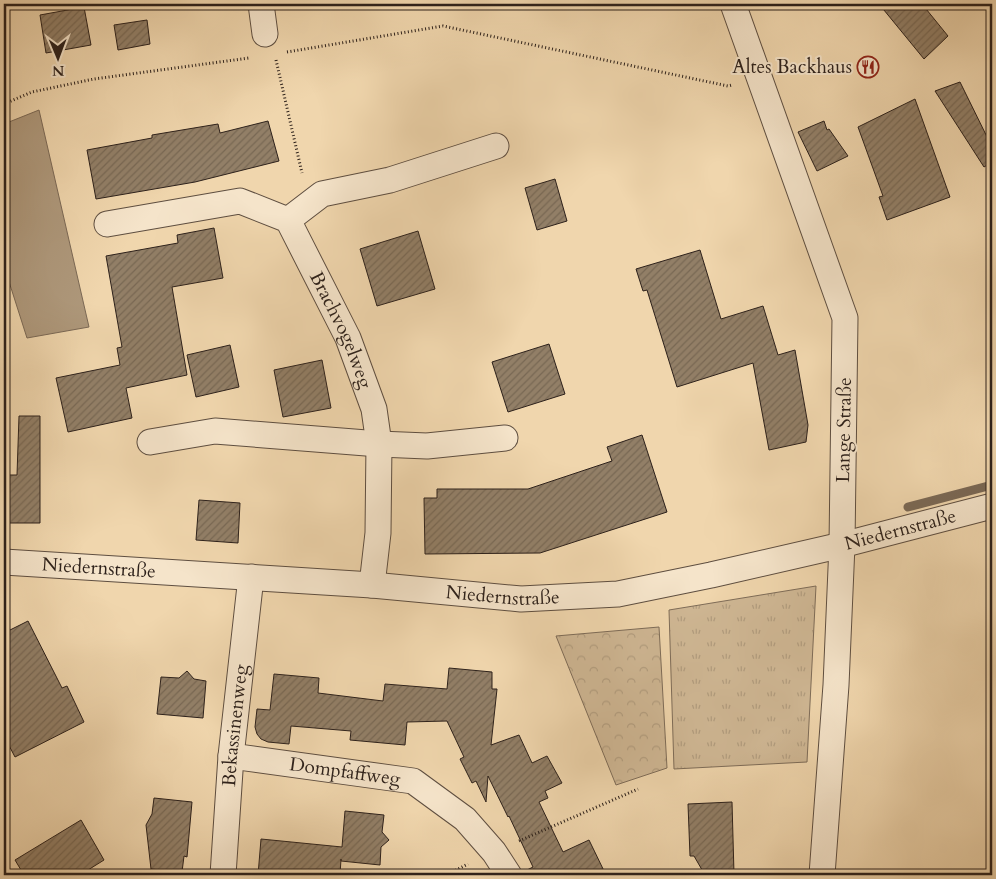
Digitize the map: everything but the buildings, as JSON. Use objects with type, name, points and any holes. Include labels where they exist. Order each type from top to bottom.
[{"type":"street","points":[[261,4],[270,44]]},
{"type":"street","name":"Lange Straße","points":[[733,4],[845,318],[842,545],[836,684],[822,875]]},
{"type":"street","points":[[106,224],[240,201],[288,220],[322,194],[390,180],[496,146]]},
{"type":"street","name":"Brachvogelweg","points":[[288,220],[348,338],[374,409],[379,444],[378,533],[372,585]]},
{"type":"street","points":[[150,442],[215,431],[427,446],[505,438]]},
{"type":"street","name":"Niedernstraße","points":[[4,562],[372,585],[521,599],[618,594],[842,545],[992,506]]},
{"type":"street","name":"Bekassinenweg","points":[[223,875],[231,756],[251,577]]},
{"type":"street","name":"Dompfaffweg","points":[[231,756],[414,781],[465,819],[494,852],[509,875]]},
{"type":"path","points":[[4,104],[32,92],[270,44],[443,26],[728,86],[760,78]]},
{"type":"path","points":[[270,44],[302,172],[288,220]]},
{"type":"path","points":[[446,875],[638,789]]},
{"type":"green space","points":[[816,586],[807,762],[674,769],[669,610]]},
{"type":"green space","points":[[659,627],[667,768],[616,785],[556,636]]},
{"type":"shaded area","points":[[39,110],[89,327],[27,338],[4,266],[4,124]]},
{"type":"waterway","points":[[908,507],[992,485]]},
{"type":"place","name":"Altes Backhaus","points":[[868,67]]}]
